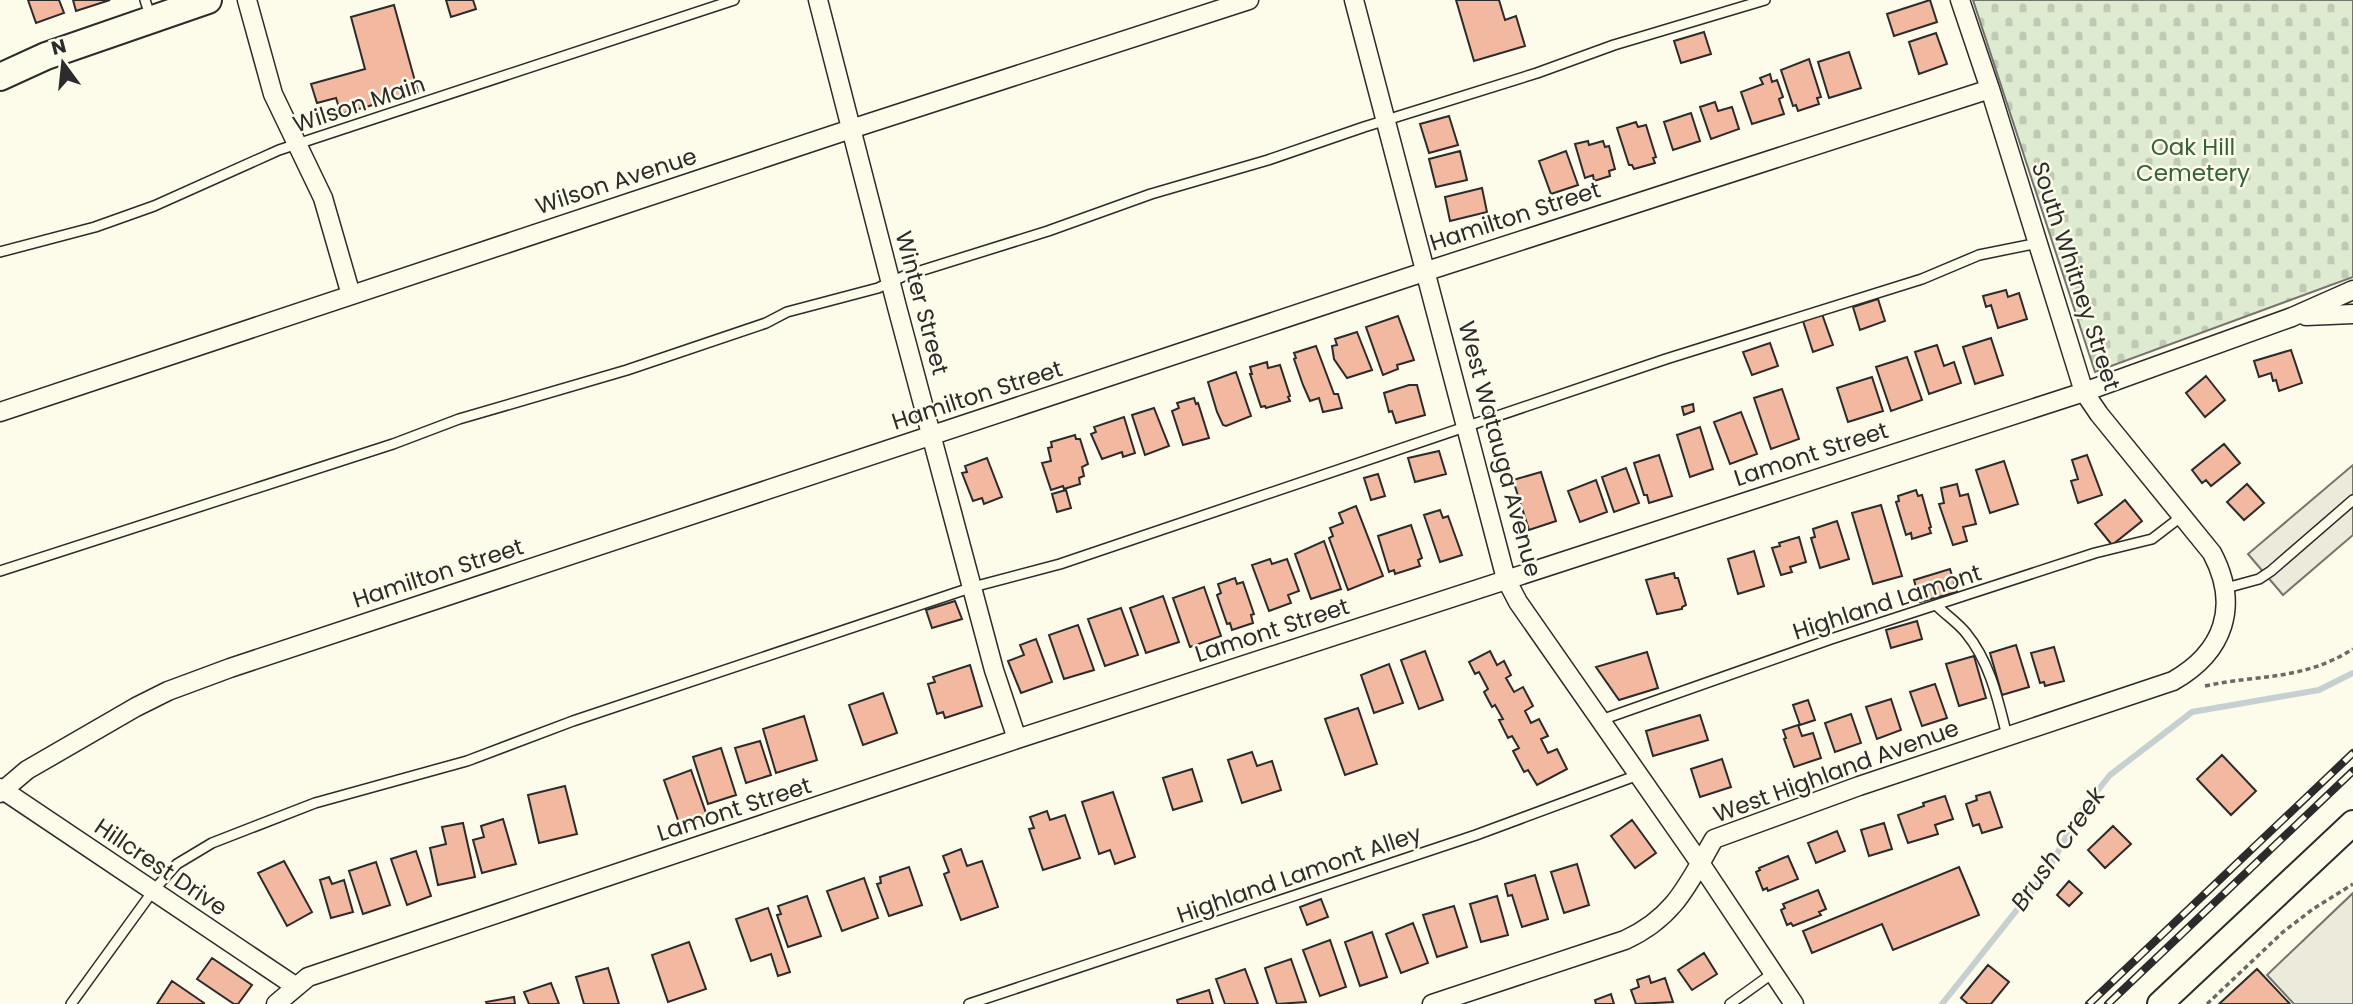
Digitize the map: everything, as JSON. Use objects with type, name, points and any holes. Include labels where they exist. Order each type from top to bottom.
[{"type":"main road","points":[[0,77],[148,10],[203,1]]},
{"type":"main road","points":[[2160,1004],[2353,823]]},
{"type":"street","points":[[247,0],[273,94],[295,145],[323,198],[351,295]]},
{"type":"street","name":"Winter Street","points":[[818,0],[994,670],[1017,739]]},
{"type":"street","name":"Wilson Avenue","points":[[0,412],[851,129],[1249,0]]},
{"type":"street","name":"West Watauga Avenue","points":[[1354,0],[1506,579],[1518,602],[1700,863],[1794,1004]]},
{"type":"street","name":"South Whitney Street","points":[[1959,0],[1990,89],[2084,392],[2212,553],[2226,588],[2226,615]]},
{"type":"street","name":"Hamilton Street","points":[[1,790],[27,770],[168,691],[230,668],[1427,271],[1990,89]]},
{"type":"street","name":"Lamont Street","points":[[276,1004],[308,977],[1017,739],[2084,392],[2292,317],[2353,289]]},
{"type":"street","name":"Lamont Street","points":[[2292,317],[2353,314]]},
{"type":"street","name":"West Highland Avenue","points":[[1432,1004],[1625,940],[1647,930],[1663,917],[1690,883],[1714,839],[2173,681],[2192,670],[2210,652],[2226,615]]},
{"type":"street","name":"Hillcrest Drive","points":[[1,790],[295,986]]},
{"type":"lane","name":"Wilson Main","points":[[0,252],[95,227],[154,206],[278,150],[734,0]]},
{"type":"lane","points":[[0,571],[393,444],[458,419],[626,370],[765,323],[787,312],[878,288],[1151,194],[1268,160],[1537,73],[1614,45],[1765,0]]},
{"type":"lane","points":[[72,1004],[153,891],[177,864],[212,843],[315,803],[467,761],[572,721],[973,587],[1060,564],[1667,359],[1922,279],[1979,255],[2038,243]]},
{"type":"lane","points":[[2226,588],[2259,579],[2353,500]]},
{"type":"lane","name":"Highland Lamont","points":[[1601,720],[1831,639],[2095,553],[2152,539],[2182,516]]},
{"type":"lane","points":[[1937,606],[1965,631],[1983,657],[2007,736]]},
{"type":"lane","name":"Highland Lamont Alley","points":[[969,1004],[1476,835],[1638,775]]},
{"type":"lane","points":[[1730,1004],[1773,973]]},
{"type":"path","points":[[2205,686],[2230,680],[2309,671],[2353,649]]},
{"type":"path","points":[[2207,1004],[2283,932],[2313,908],[2353,884]]},
{"type":"green space","name":"Oak Hill Cemetery","points":[[1973,0],[2353,0],[2353,277],[2095,372]]},
{"type":"shaded area","points":[[2353,465],[2353,535],[2283,595],[2248,554]]},
{"type":"shaded area","points":[[2353,893],[2353,1004],[2294,1004],[2267,975]]},
{"type":"building","points":[[28,0],[59,0],[64,13],[36,23]]},
{"type":"building","points":[[73,0],[110,0],[76,11]]},
{"type":"building","points":[[446,0],[473,0],[476,9],[451,17]]},
{"type":"building","points":[[1456,0],[1499,0],[1505,20],[1516,16],[1525,46],[1474,61]]},
{"type":"building","points":[[1930,0],[1937,22],[1894,36],[1887,14]]},
{"type":"building","points":[[394,5],[418,92],[341,114],[336,98],[317,103],[311,84],[365,69],[351,17]]},
{"type":"building","points":[[1704,32],[1711,54],[1681,63],[1674,41]]},
{"type":"building","points":[[1936,33],[1947,64],[1919,74],[1909,42]]},
{"type":"building","points":[[1849,52],[1861,88],[1829,98],[1818,62]]},
{"type":"building","points":[[1809,59],[1821,97],[1817,98],[1819,104],[1798,111],[1796,105],[1793,106],[1781,70]]},
{"type":"building","points":[[1770,74],[1772,82],[1777,80],[1783,97],[1779,99],[1784,114],[1752,124],[1741,92],[1763,84],[1760,78]]},
{"type":"building","points":[[1715,102],[1718,111],[1732,107],[1739,129],[1711,139],[1700,107]]},
{"type":"building","points":[[1691,113],[1700,141],[1673,150],[1664,122]]},
{"type":"building","points":[[1449,116],[1458,145],[1429,153],[1420,124]]},
{"type":"building","points":[[1636,122],[1638,127],[1646,125],[1656,157],[1653,158],[1655,163],[1634,169],[1629,165],[1617,128]]},
{"type":"building","points":[[1588,141],[1589,145],[1603,141],[1605,147],[1609,146],[1615,169],[1609,171],[1610,176],[1594,181],[1593,175],[1585,178],[1575,144]]},
{"type":"building","points":[[1460,151],[1467,180],[1436,187],[1429,159]]},
{"type":"building","points":[[1566,151],[1578,185],[1551,194],[1539,161]]},
{"type":"building","points":[[1482,188],[1487,212],[1450,221],[1445,197]]},
{"type":"building","points":[[2006,290],[2008,297],[2019,293],[2027,319],[1998,328],[1991,305],[1986,307],[1983,296]]},
{"type":"building","points":[[1878,299],[1885,321],[1860,330],[1853,307]]},
{"type":"building","points":[[1822,314],[1833,345],[1813,352],[1803,321]]},
{"type":"building","points":[[1398,316],[1414,360],[1397,365],[1398,369],[1383,375],[1366,327]]},
{"type":"building","points":[[1357,332],[1372,370],[1347,378],[1334,359],[1332,346],[1337,345],[1335,339]]},
{"type":"building","points":[[1991,338],[2003,375],[1975,384],[1963,347]]},
{"type":"building","points":[[1770,343],[1778,366],[1752,375],[1743,352]]},
{"type":"building","points":[[1937,345],[1944,366],[1954,362],[1961,383],[1929,394],[1915,352]]},
{"type":"building","points":[[1316,346],[1342,408],[1323,412],[1319,398],[1310,401],[1303,385],[1294,353]]},
{"type":"building","points":[[2291,350],[2302,383],[2279,391],[2271,373],[2259,377],[2254,361]]},
{"type":"building","points":[[1907,357],[1922,400],[1891,411],[1876,367]]},
{"type":"building","points":[[1267,362],[1268,368],[1280,365],[1290,401],[1266,408],[1261,407],[1250,367]]},
{"type":"building","points":[[1236,372],[1251,416],[1226,426],[1217,412],[1208,382]]},
{"type":"building","points":[[2206,376],[2225,400],[2205,417],[2186,393]]},
{"type":"building","points":[[1872,377],[1883,411],[1848,422],[1837,388]]},
{"type":"building","points":[[1417,385],[1425,415],[1396,423],[1392,411],[1389,412],[1384,393]]},
{"type":"building","points":[[1782,389],[1799,439],[1771,449],[1754,398]]},
{"type":"building","points":[[1194,398],[1209,438],[1183,445],[1172,411],[1179,408],[1177,403]]},
{"type":"building","points":[[1693,404],[1694,411],[1684,415],[1682,407]]},
{"type":"building","points":[[1154,408],[1169,446],[1145,455],[1132,415]]},
{"type":"building","points":[[1741,412],[1757,454],[1730,464],[1714,422]]},
{"type":"building","points":[[1124,417],[1135,453],[1123,457],[1122,452],[1102,459],[1091,434],[1096,432],[1094,427]]},
{"type":"building","points":[[1700,427],[1713,469],[1690,477],[1677,435]]},
{"type":"building","points":[[1075,435],[1076,439],[1080,439],[1088,464],[1082,467],[1084,476],[1079,478],[1080,484],[1051,490],[1042,463],[1051,461],[1048,448],[1052,447],[1051,442]]},
{"type":"building","points":[[2224,444],[2240,463],[2211,486],[2206,480],[2202,483],[2192,470]]},
{"type":"building","points":[[1439,451],[1446,474],[1415,482],[1408,458]]},
{"type":"building","points":[[1659,455],[1672,496],[1649,503],[1634,463]]},
{"type":"building","points":[[2087,455],[2102,495],[2078,503],[2071,481],[2078,479],[2072,460]]},
{"type":"building","points":[[987,458],[1002,497],[984,504],[982,498],[973,501],[962,473],[967,472],[965,466]]},
{"type":"building","points":[[2004,461],[2018,504],[1990,513],[1976,470]]},
{"type":"building","points":[[1626,468],[1639,503],[1614,512],[1602,477]]},
{"type":"building","points":[[1541,472],[1556,521],[1529,530],[1513,480]]},
{"type":"building","points":[[1378,474],[1385,496],[1371,500],[1364,478]]},
{"type":"building","points":[[1596,480],[1607,512],[1580,522],[1568,491]]},
{"type":"building","points":[[1957,484],[1960,496],[1968,494],[1976,524],[1963,527],[1967,541],[1953,545],[1939,504],[1944,503],[1941,488]]},
{"type":"building","points":[[2247,484],[2264,503],[2244,520],[2227,502]]},
{"type":"building","points":[[1066,490],[1071,508],[1057,512],[1052,494]]},
{"type":"building","points":[[1916,490],[1918,496],[1922,495],[1931,533],[1912,539],[1911,533],[1906,535],[1896,502],[1899,501],[1898,496]]},
{"type":"building","points":[[2125,500],[2142,521],[2112,545],[2095,524]]},
{"type":"building","points":[[1881,505],[1902,576],[1873,584],[1852,513]]},
{"type":"building","points":[[1356,506],[1383,576],[1348,590],[1329,538],[1333,536],[1330,528],[1343,523],[1339,513]]},
{"type":"building","points":[[1440,510],[1443,518],[1448,516],[1462,555],[1440,562],[1424,515]]},
{"type":"building","points":[[1837,521],[1849,559],[1820,568],[1811,538],[1815,537],[1813,529]]},
{"type":"building","points":[[1411,525],[1422,558],[1418,560],[1420,566],[1395,574],[1394,570],[1389,572],[1378,536]]},
{"type":"building","points":[[1799,537],[1806,562],[1790,567],[1792,572],[1781,575],[1772,548]]},
{"type":"building","points":[[1324,541],[1341,589],[1311,599],[1295,554]]},
{"type":"building","points":[[1754,551],[1764,586],[1738,594],[1728,559]]},
{"type":"building","points":[[1270,559],[1272,564],[1287,559],[1299,591],[1288,595],[1291,603],[1269,611],[1252,565]]},
{"type":"building","points":[[1950,569],[1957,592],[1920,602],[1914,580]]},
{"type":"building","points":[[1674,573],[1686,605],[1682,609],[1657,614],[1646,580]]},
{"type":"building","points":[[1235,578],[1237,584],[1243,582],[1254,614],[1251,615],[1253,623],[1232,630],[1230,623],[1227,624],[1217,595],[1221,593],[1218,584]]},
{"type":"building","points":[[1204,587],[1221,636],[1190,647],[1173,598]]},
{"type":"building","points":[[1163,596],[1179,642],[1146,653],[1130,608]]},
{"type":"building","points":[[955,601],[962,619],[932,628],[926,610]]},
{"type":"building","points":[[1121,608],[1138,655],[1105,666],[1088,619]]},
{"type":"building","points":[[1917,621],[1922,639],[1891,648],[1886,630]]},
{"type":"building","points":[[1078,625],[1094,670],[1064,679],[1049,635]]},
{"type":"building","points":[[1036,639],[1052,682],[1021,693],[1008,661],[1024,655],[1020,645]]},
{"type":"building","points":[[2016,645],[2029,687],[2002,695],[1990,653]]},
{"type":"building","points":[[2054,647],[2064,681],[2045,686],[2044,682],[2040,683],[2031,653]]},
{"type":"building","points":[[1425,651],[1443,700],[1419,709],[1401,660]]},
{"type":"building","points":[[1490,651],[1497,665],[1504,661],[1511,675],[1506,678],[1514,692],[1523,687],[1533,706],[1525,711],[1531,723],[1539,719],[1548,736],[1541,739],[1548,753],[1557,749],[1567,769],[1537,785],[1528,770],[1524,772],[1513,751],[1519,748],[1512,736],[1508,738],[1499,720],[1503,719],[1484,692],[1488,689],[1479,672],[1475,674],[1469,662]]},
{"type":"building","points":[[1647,652],[1658,688],[1619,700],[1596,667]]},
{"type":"building","points":[[1974,656],[1986,698],[1959,706],[1946,664]]},
{"type":"building","points":[[1389,664],[1403,703],[1374,713],[1361,675]]},
{"type":"building","points":[[970,665],[982,706],[945,718],[943,712],[937,714],[928,684],[935,682],[933,677]]},
{"type":"building","points":[[1935,684],[1947,718],[1922,726],[1910,692]]},
{"type":"building","points":[[883,693],[897,733],[863,745],[849,705]]},
{"type":"building","points":[[1891,699],[1901,730],[1877,739],[1866,707]]},
{"type":"building","points":[[1808,700],[1815,720],[1800,725],[1793,705]]},
{"type":"building","points":[[1358,708],[1377,764],[1345,775],[1325,719]]},
{"type":"building","points":[[1851,714],[1861,743],[1835,752],[1825,723]]},
{"type":"building","points":[[1700,715],[1708,740],[1653,756],[1646,731]]},
{"type":"building","points":[[804,716],[817,760],[776,773],[763,729]]},
{"type":"building","points":[[1798,725],[1802,736],[1813,733],[1821,758],[1794,767],[1783,730]]},
{"type":"building","points":[[760,741],[771,775],[746,783],[735,748]]},
{"type":"building","points":[[721,748],[736,795],[708,804],[693,757]]},
{"type":"building","points":[[1252,752],[1257,766],[1272,761],[1281,790],[1242,803],[1228,760]]},
{"type":"building","points":[[2222,755],[2256,791],[2231,815],[2197,779]]},
{"type":"building","points":[[1722,759],[1731,787],[1700,797],[1691,769]]},
{"type":"building","points":[[1192,769],[1202,801],[1173,810],[1163,778]]},
{"type":"building","points":[[691,770],[707,816],[680,826],[664,780]]},
{"type":"building","points":[[565,786],[577,834],[539,843],[528,795]]},
{"type":"building","points":[[1113,792],[1135,857],[1115,864],[1110,850],[1099,854],[1082,802]]},
{"type":"building","points":[[1990,792],[2002,827],[1982,833],[1979,824],[1973,826],[1966,804],[1977,800],[1976,796]]},
{"type":"building","points":[[1945,796],[1953,819],[1935,825],[1938,834],[1908,843],[1898,815]]},
{"type":"building","points":[[1047,811],[1050,820],[1065,815],[1080,858],[1043,870],[1029,829],[1034,828],[1030,817]]},
{"type":"building","points":[[503,819],[516,864],[482,873],[473,840],[484,837],[481,826]]},
{"type":"building","points":[[1632,820],[1656,853],[1635,868],[1611,836]]},
{"type":"building","points":[[463,823],[475,877],[438,885],[430,848],[446,844],[442,827]]},
{"type":"building","points":[[1884,823],[1892,849],[1869,856],[1861,830]]},
{"type":"building","points":[[2113,826],[2131,844],[2105,868],[2088,850]]},
{"type":"building","points":[[1837,831],[1845,851],[1816,863],[1808,843]]},
{"type":"building","points":[[961,849],[967,866],[982,861],[998,907],[961,920],[944,874],[949,872],[943,856]]},
{"type":"building","points":[[416,851],[431,896],[407,905],[391,859]]},
{"type":"building","points":[[1788,856],[1798,879],[1768,891],[1767,888],[1763,890],[1756,872],[1759,868]]},
{"type":"building","points":[[284,861],[312,912],[287,926],[258,873]]},
{"type":"building","points":[[376,862],[390,905],[363,914],[349,871]]},
{"type":"building","points":[[1577,864],[1589,905],[1564,913],[1551,872]]},
{"type":"building","points":[[909,867],[922,905],[889,916],[877,884],[881,883],[880,877]]},
{"type":"building","points":[[1959,867],[1979,915],[1893,950],[1882,924],[1812,953],[1803,931]]},
{"type":"building","points":[[1535,875],[1548,919],[1522,927],[1512,895],[1508,896],[1505,884]]},
{"type":"building","points":[[329,877],[332,884],[344,880],[353,912],[331,918],[320,880]]},
{"type":"building","points":[[864,878],[878,918],[842,931],[827,891]]},
{"type":"building","points":[[2069,881],[2082,893],[2069,906],[2057,895]]},
{"type":"building","points":[[1818,890],[1826,909],[1819,912],[1821,915],[1793,926],[1791,923],[1787,925],[1781,910],[1785,908],[1783,904]]},
{"type":"building","points":[[807,896],[821,936],[788,947],[777,915],[781,914],[778,906]]},
{"type":"building","points":[[1497,896],[1508,935],[1481,942],[1470,904]]},
{"type":"building","points":[[1321,899],[1328,917],[1307,925],[1300,907]]},
{"type":"building","points":[[1454,906],[1467,947],[1437,957],[1423,915]]},
{"type":"building","points":[[768,908],[790,972],[778,976],[771,954],[751,961],[736,919]]},
{"type":"building","points":[[1413,923],[1428,963],[1401,973],[1386,934]]},
{"type":"building","points":[[1372,932],[1387,977],[1360,986],[1345,942]]},
{"type":"building","points":[[1330,940],[1346,987],[1320,996],[1303,950]]},
{"type":"building","points":[[689,942],[706,989],[668,1002],[652,955]]},
{"type":"building","points":[[1704,953],[1717,974],[1692,990],[1678,970]]},
{"type":"building","points":[[212,958],[252,985],[238,1004],[197,979]]},
{"type":"building","points":[[1291,959],[1306,1002],[1277,1004],[1265,968]]},
{"type":"building","points":[[1988,965],[2009,982],[1991,1004],[1968,1004],[1961,998]]},
{"type":"building","points":[[608,968],[619,1004],[584,1004],[576,977]]},
{"type":"building","points":[[1245,969],[1258,1004],[1225,1004],[1216,979]]},
{"type":"building","points":[[2257,969],[2290,1004],[2219,1004]]},
{"type":"building","points":[[1649,976],[1651,983],[1665,978],[1673,1002],[1636,1004],[1631,990],[1639,987],[1637,980]]},
{"type":"building","points":[[172,981],[204,1003],[204,1004],[157,1004]]},
{"type":"building","points":[[551,983],[559,1004],[529,1004],[524,992]]},
{"type":"building","points":[[1209,990],[1213,1004],[1178,1004],[1177,1000]]},
{"type":"building","points":[[1611,994],[1614,1004],[1596,1004],[1595,1000]]},
{"type":"building","points":[[514,997],[515,1004],[486,1002]]},
{"type":"waterway","name":"Brush Creek","points":[[1942,1004],[2047,872],[2078,815],[2110,775],[2192,712],[2319,690],[2353,673]]},
{"type":"railway","points":[[2089,1004],[2353,753]]},
{"type":"railway","points":[[2108,1004],[2353,771]]}]
